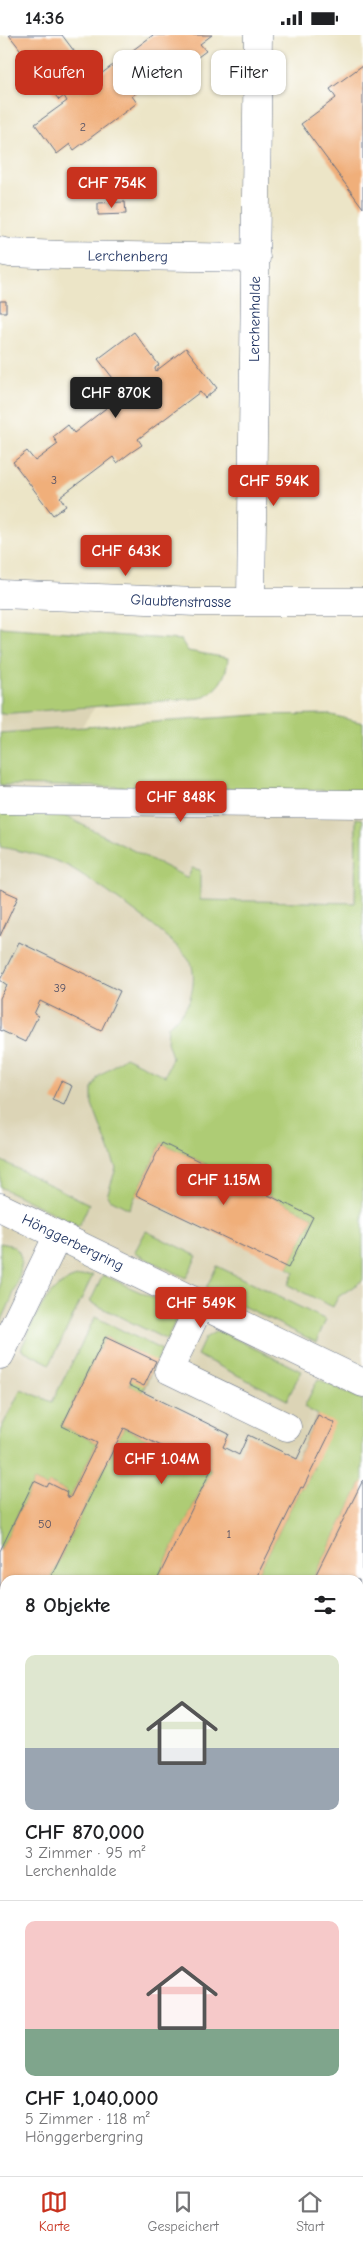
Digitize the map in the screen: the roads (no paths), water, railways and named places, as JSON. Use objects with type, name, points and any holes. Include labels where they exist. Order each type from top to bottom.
[{"type":"street","name":"Lerchenhalde","points":[[251,601],[258,35]]},
{"type":"street","name":"Lerchenberg","points":[[0,251],[62,255],[256,258]]},
{"type":"street","name":"Glaubtenstrasse","points":[[0,594],[196,602],[363,602]]},
{"type":"street","points":[[0,800],[363,804]]},
{"type":"street","name":"Hönggerbergring","points":[[0,1207],[363,1383]]},
{"type":"street","points":[[0,1355],[58,1235]]},
{"type":"street","points":[[200,1305],[170,1370],[287,1427]]}]
